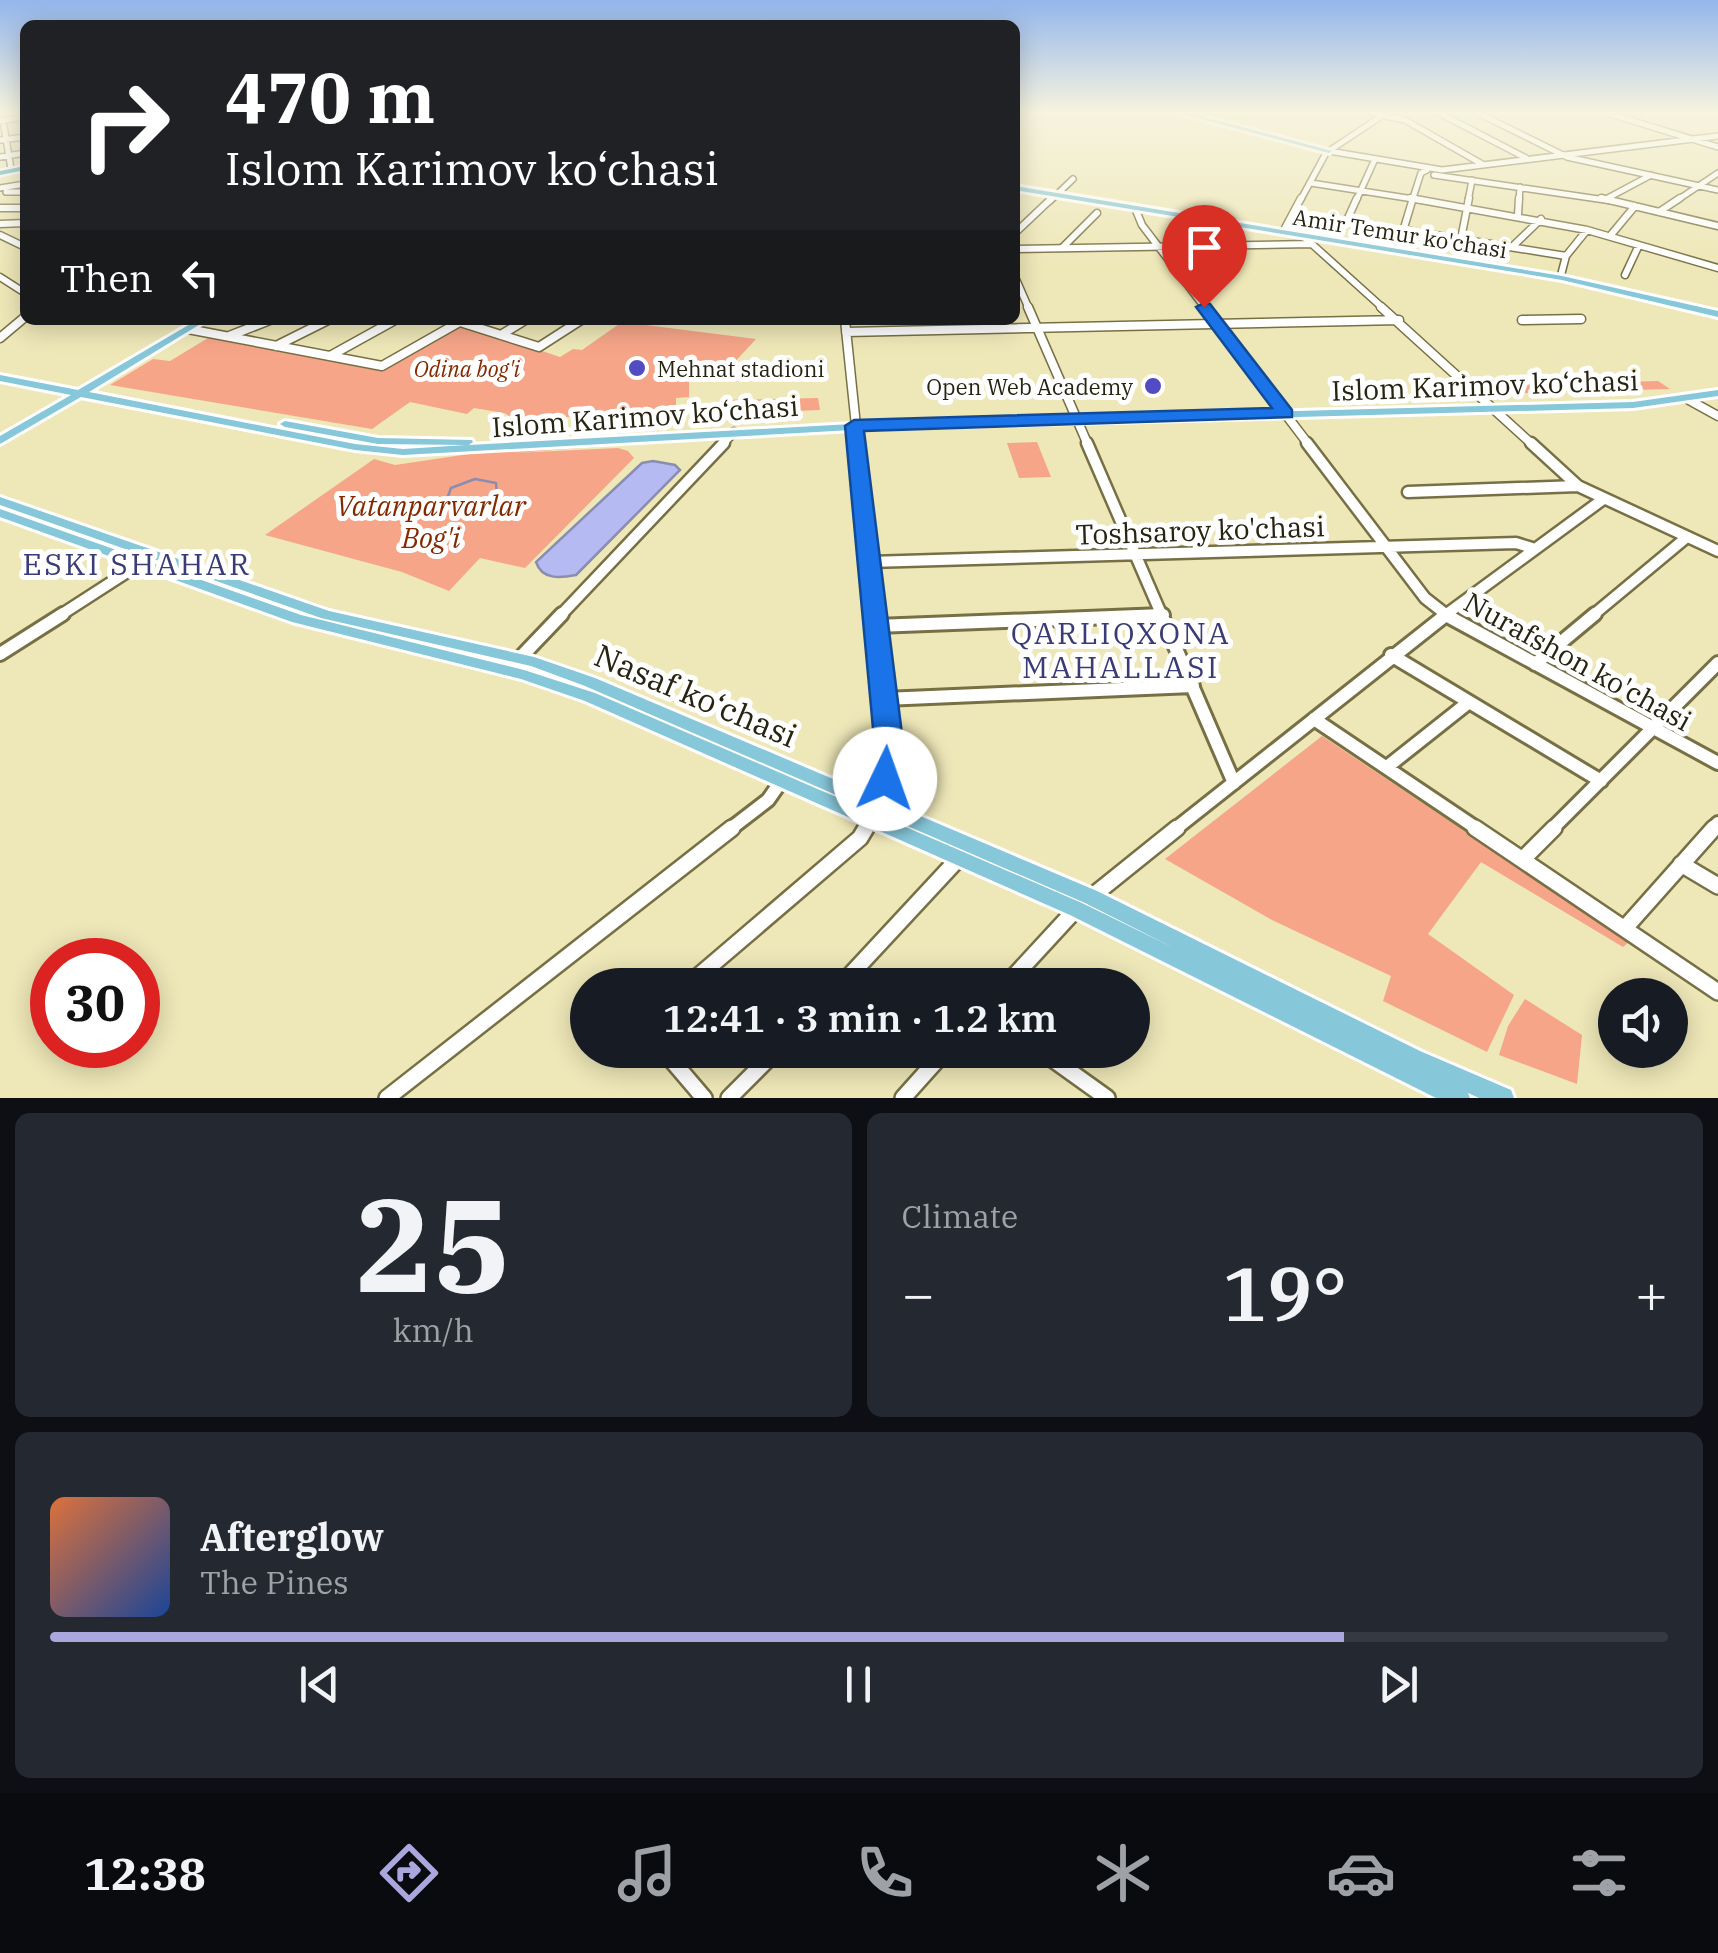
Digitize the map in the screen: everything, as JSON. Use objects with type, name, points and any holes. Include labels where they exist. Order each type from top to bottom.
[{"type":"highway","points":[[0,172],[20,168]]},
{"type":"main road","name":"Amir Temur ko'chasi","points":[[1020,187],[1561,275],[1718,312]]},
{"type":"main road","name":"Amir Temur ko'chasi","points":[[1055,194],[1562,278],[1718,312]]},
{"type":"main road","points":[[0,441],[190,325]]},
{"type":"main road","name":"Islom Karimov ko‘chasi","points":[[0,376],[379,450],[452,451],[545,441],[854,422],[1689,400],[1718,393]]},
{"type":"main road","name":"Islom Karimov ko‘chasi","points":[[1489,405],[1674,394],[1718,384]]},
{"type":"main road","points":[[0,432],[80,390]]},
{"type":"main road","name":"Islom Karimov ko‘chasi","points":[[545,441],[854,422]]},
{"type":"main road","name":"Nasaf ko‘chasi","points":[[0,501],[28,517],[297,619],[524,676],[590,697],[782,780],[1091,897],[1413,1058],[1503,1098]]},
{"type":"main road","name":"Nasaf ko‘chasi","points":[[0,513],[28,517]]},
{"type":"main road","name":"Nasaf ko‘chasi","points":[[146,560],[326,615],[519,659],[590,682],[874,812],[958,858],[1076,909],[1459,1098]]},
{"type":"street","points":[[8,164],[11,169]]},
{"type":"street","points":[[1284,230],[1321,164]]},
{"type":"street","points":[[1348,218],[1373,164]]},
{"type":"street","points":[[1392,164],[1605,200],[1718,226]]},
{"type":"street","points":[[1424,172],[1481,164]]},
{"type":"street","points":[[1603,164],[1718,190]]},
{"type":"street","points":[[1397,249],[1424,172]]},
{"type":"street","points":[[1659,212],[1717,174]]},
{"type":"street","points":[[1605,200],[1651,175]]},
{"type":"street","points":[[1020,228],[1073,179]]},
{"type":"street","points":[[1461,239],[1472,180]]},
{"type":"street","points":[[1310,183],[1518,214],[1718,268]]},
{"type":"street","points":[[1518,214],[1520,186]]},
{"type":"street","points":[[1610,236],[1636,206]]},
{"type":"street","name":"Nurafshon ko'chasi","points":[[1135,208],[1159,246],[1425,598],[1444,614],[1718,762]]},
{"type":"street","points":[[1061,248],[1097,213]]},
{"type":"street","points":[[1513,246],[1541,220]]},
{"type":"street","points":[[1403,230],[1566,256]]},
{"type":"street","points":[[1561,275],[1566,256],[1587,230]]},
{"type":"street","points":[[1303,236],[1400,320],[1578,486],[1718,551]]},
{"type":"street","points":[[1020,249],[1312,244]]},
{"type":"street","points":[[1625,275],[1639,245]]},
{"type":"street","points":[[1020,289],[1234,783]]},
{"type":"street","points":[[1522,320],[1582,318]]},
{"type":"street","points":[[708,968],[860,838],[874,812],[890,750],[846,326],[1037,328],[1400,320]]},
{"type":"street","points":[[0,338],[20,321]]},
{"type":"street","points":[[190,325],[227,336],[382,366],[455,325]]},
{"type":"street","points":[[227,336],[257,325]]},
{"type":"street","points":[[276,346],[318,325]]},
{"type":"street","points":[[330,356],[387,325]]},
{"type":"street","points":[[473,325],[539,347],[573,325]]},
{"type":"street","points":[[501,335],[517,325]]},
{"type":"street","points":[[1689,400],[1718,416]]},
{"type":"street","points":[[519,659],[734,432]]},
{"type":"street","points":[[1408,492],[1578,486]]},
{"type":"street","points":[[1022,968],[1076,909],[1392,654],[1602,500]]},
{"type":"street","points":[[1535,664],[1686,537]]},
{"type":"street","name":"Toshsaroy ko'chasi","points":[[868,562],[1516,543],[1532,548]]},
{"type":"street","points":[[0,654],[146,560]]},
{"type":"street","points":[[876,626],[1163,615]]},
{"type":"street","points":[[1392,654],[1601,781]]},
{"type":"street","points":[[1522,859],[1718,663]]},
{"type":"street","points":[[884,699],[1193,686]]},
{"type":"street","points":[[1387,767],[1469,702]]},
{"type":"street","points":[[1314,719],[1718,992]]},
{"type":"street","points":[[387,1098],[768,800],[782,780]]},
{"type":"street","points":[[1624,928],[1718,823]]},
{"type":"street","points":[[858,968],[958,858]]},
{"type":"street","points":[[1681,864],[1718,886]]},
{"type":"street","points":[[678,1068],[704,1098]]},
{"type":"street","points":[[729,1098],[759,1068]]},
{"type":"street","points":[[903,1098],[930,1068]]},
{"type":"street","points":[[1065,1068],[1106,1098]]},
{"type":"green space","name":"Odina bog'i","points":[[460,325],[560,357],[573,349],[582,350],[618,325],[756,339],[720,378],[689,381],[689,397],[676,398],[676,408],[519,421],[504,413],[474,408],[467,414],[410,402],[372,429],[110,385],[153,359],[170,361],[208,338],[193,335],[198,332],[382,368]]},
{"type":"green space","points":[[1658,381],[1670,389],[1492,394],[1482,386]]},
{"type":"green space","points":[[818,398],[820,410],[711,414],[722,400]]},
{"type":"green space","name":"Vatanparvarlar Bog'i","points":[[620,442],[624,445],[513,453],[618,448],[634,458],[525,568],[480,558],[449,591],[402,572],[265,535],[374,459],[395,465],[476,453]]},
{"type":"green space","points":[[1037,442],[1051,477],[1019,478],[1007,443]]},
{"type":"green space","points":[[1322,736],[1630,941],[1623,947],[1481,862],[1428,934],[1514,995],[1487,1052],[1383,1001],[1391,976],[1272,920],[1165,859]]},
{"type":"green space","points":[[1525,999],[1582,1035],[1577,1084],[1499,1055],[1508,1026]]},
{"type":"water","points":[[642,463],[675,465],[680,470],[576,575],[547,575],[539,568],[536,562]]},
{"type":"waterway","points":[[475,479],[496,483],[497,496],[472,508],[446,502],[451,488],[475,479]]},
{"type":"place","name":"Mehnat stadioni","points":[[637,368]]},
{"type":"place","name":"Open Web Academy","points":[[1153,386]]},
{"type":"district","name":"ESKI SHAHAR","points":[[137,563]]},
{"type":"district","name":"QARLIQXONA MAHALLASI","points":[[1121,649]]},
{"type":"route","points":[[885,779],[890,750],[854,426],[1286,414],[1204,307]]}]
